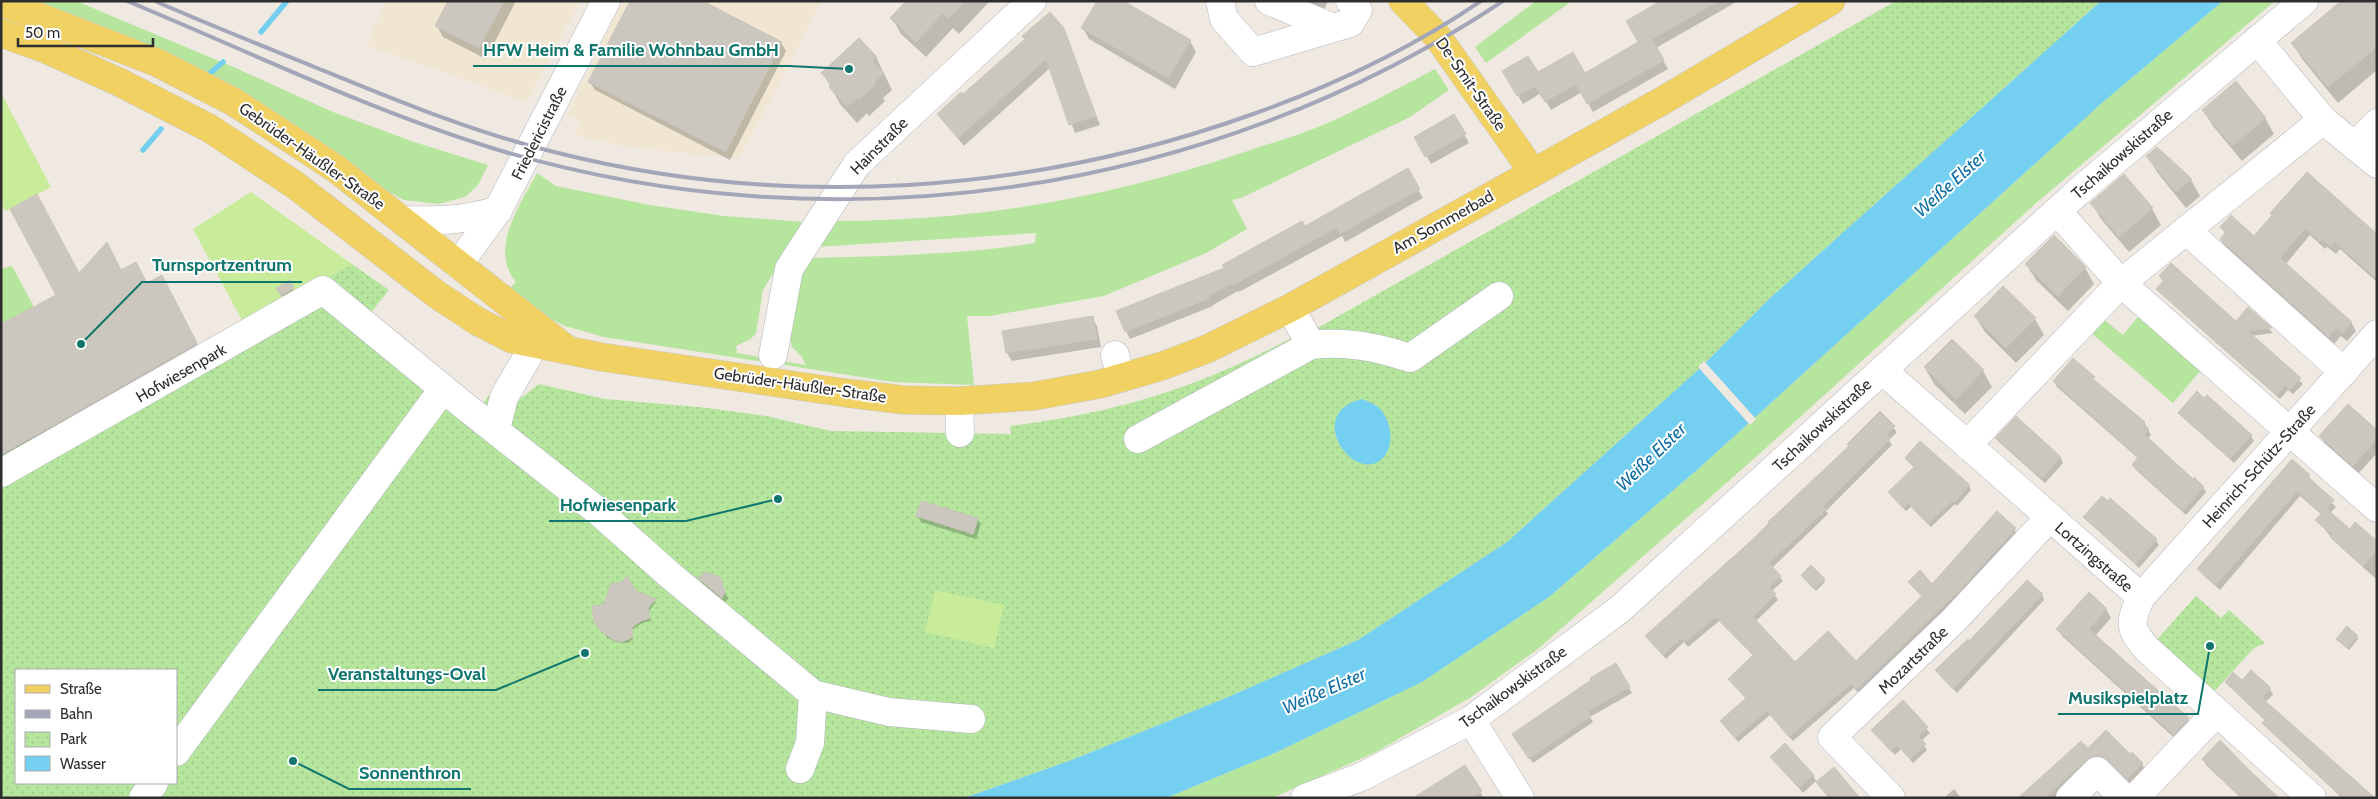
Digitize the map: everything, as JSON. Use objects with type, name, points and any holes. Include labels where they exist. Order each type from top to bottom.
[{"type":"main road","name":"Am Sommerbad","points":[[1034,396],[1118,367],[1162,366],[1207,348],[1290,308],[1662,102],[1831,1]]},
{"type":"main road","name":"Gebrüder-Häußler-Straße","points":[[1,2],[158,63],[234,102],[295,140],[402,220],[566,349]]},
{"type":"main road","name":"De-Smit-Straße","points":[[1408,3],[1437,36],[1533,172]]},
{"type":"main road","name":"Gebrüder-Häußler-Straße","points":[[1,33],[43,48],[119,82],[209,128],[295,185],[436,294],[497,332],[534,344],[600,357],[904,400],[959,401],[1034,396]]},
{"type":"main road","points":[[436,294],[458,265]]},
{"type":"street","name":"Friedericistraße","points":[[458,265],[498,210],[606,1]]},
{"type":"street","name":"Hainstraße","points":[[773,355],[789,269],[857,164],[1032,1]]},
{"type":"street","points":[[1220,1],[1224,19],[1253,52],[1331,27],[1350,23],[1358,10],[1350,1]]},
{"type":"street","points":[[1268,1],[1331,27]]},
{"type":"street","name":"Tschaikowskistraße","points":[[1305,798],[1361,777],[1471,720],[1620,609],[2057,211],[2304,1]]},
{"type":"street","points":[[2257,40],[2339,133],[2377,164]]},
{"type":"street","points":[[1967,445],[2121,283],[2186,230],[2339,133],[2377,122]]},
{"type":"street","points":[[402,220],[477,218],[498,210]]},
{"type":"street","points":[[2057,211],[2121,283],[2377,508]]},
{"type":"street","points":[[2186,230],[2344,372]]},
{"type":"street","name":"Hofwiesenpark","points":[[13,467],[257,330],[323,290],[443,389]]},
{"type":"street","points":[[1138,439],[1311,345],[1336,342],[1365,346],[1410,358],[1499,296]]},
{"type":"street","points":[[1290,308],[1311,345]]},
{"type":"street","name":"Heinrich-Schütz-Straße","points":[[2141,597],[2377,334]]},
{"type":"street","points":[[496,429],[504,397],[534,344]]},
{"type":"street","name":"Lortzingstraße","points":[[1882,370],[2141,597],[2131,618],[2134,634],[2147,649],[2216,713],[2312,798]]},
{"type":"street","points":[[178,749],[443,389],[599,512],[671,576],[813,694],[889,712],[971,719]]},
{"type":"street","points":[[959,401],[960,433]]},
{"type":"street","name":"Mozartstraße","points":[[1891,798],[1832,738],[1954,620],[2049,518]]},
{"type":"street","points":[[800,769],[810,743],[813,694]]},
{"type":"street","points":[[2135,798],[2216,713]]},
{"type":"street","points":[[1471,720],[1520,798]]},
{"type":"street","points":[[2070,798],[2097,771],[2124,798]]},
{"type":"street","points":[[143,798],[153,784]]},
{"type":"shaded area","points":[[387,1],[580,1],[527,102],[366,45]]},
{"type":"shaded area","points":[[623,1],[822,1],[739,159],[628,147],[575,136],[581,122],[567,115]]},
{"type":"green space","points":[[28,1],[76,1],[231,66],[333,112],[414,142],[488,165],[478,185],[465,197],[438,204],[404,200],[369,181],[287,120],[234,88]]},
{"type":"green space","points":[[1536,1],[1572,1],[1486,63],[1475,47]]},
{"type":"green space","points":[[1896,1],[2101,1],[1769,299],[1699,369],[1507,542],[1358,640],[1221,700],[1069,761],[964,798],[1,798],[1,455],[352,264],[389,290],[366,319],[478,410],[497,385],[517,401],[539,384],[605,399],[708,408],[766,416],[831,431],[1011,434],[1010,426],[1086,414],[1157,395],[1192,383],[1226,370],[1295,336],[1298,339]]},
{"type":"green space","points":[[2223,1],[2275,1],[2035,204],[1757,456],[1538,649],[1471,697],[1376,752],[1272,798],[1166,798],[1275,753],[1422,682],[1549,597],[1697,470],[2102,103]]},
{"type":"green space","points":[[1435,69],[1449,90],[1410,117],[1241,198],[1232,200],[1247,229],[1206,253],[1104,296],[990,316],[967,316],[974,385],[893,382],[604,337],[565,326],[545,316],[508,290],[516,282],[508,269],[505,255],[506,241],[516,212],[537,173],[556,186],[650,205],[724,216],[804,222],[763,290],[756,333],[751,339],[736,346],[737,353],[806,365],[802,357],[792,347],[789,335],[796,287],[810,258],[923,254],[1007,247],[1035,243],[1036,233],[815,247],[829,221],[936,217],[988,212],[1040,204],[1142,182],[1193,168],[1305,132],[1360,108]]},
{"type":"green space","points":[[1,93],[51,187],[6,211],[1,203]]},
{"type":"green space","points":[[251,192],[352,264],[244,324],[193,229]]},
{"type":"green space","points":[[12,266],[34,307],[1,324],[1,269]]},
{"type":"green space","points":[[2143,311],[2202,369],[2173,403],[2089,331],[2102,318],[2123,335]]},
{"type":"green space","points":[[935,590],[1004,605],[994,648],[925,632]]},
{"type":"green space","points":[[2196,596],[2221,618],[2229,610],[2265,643],[2254,648],[2209,697],[2162,649],[2161,642],[2154,643]]},
{"type":"water","name":"Weiße Elster","points":[[2101,1],[2223,1],[2102,103],[1697,470],[1549,597],[1422,682],[1275,753],[1166,798],[964,798],[1069,761],[1221,700],[1358,640],[1507,542],[1699,369],[1769,299]]},
{"type":"water","points":[[1362,399],[1379,408],[1389,425],[1390,445],[1384,457],[1373,464],[1360,463],[1349,456],[1340,445],[1335,432],[1336,418],[1345,407]]},
{"type":"pier","points":[[1704,361],[1756,419],[1750,425],[1698,367]]},
{"type":"building","points":[[448,1],[504,1],[479,48],[435,26]]},
{"type":"building","points":[[630,1],[703,1],[782,42],[726,152],[588,82]]},
{"type":"building","points":[[906,1],[965,1],[949,18],[943,13],[916,42],[890,18]]},
{"type":"building","points":[[1097,1],[1123,1],[1191,40],[1168,78],[1081,28]]},
{"type":"building","points":[[1661,1],[1719,1],[1652,39],[1664,60],[1587,104],[1576,84],[1545,102],[1535,86],[1517,96],[1502,71],[1528,56],[1538,72],[1573,52],[1585,73],[1638,42],[1626,21]]},
{"type":"building","points":[[2341,1],[2377,1],[2377,47],[2328,87],[2291,43]]},
{"type":"building","points":[[1050,12],[1064,28],[1096,116],[1069,125],[1046,59],[958,138],[937,114],[961,92],[963,94],[1025,39],[1022,36]]},
{"type":"building","points":[[859,38],[877,57],[872,60],[884,73],[874,82],[876,84],[859,100],[857,98],[847,107],[829,87],[832,85],[821,73]]},
{"type":"building","points":[[2236,81],[2266,118],[2232,146],[2202,110]]},
{"type":"building","points":[[1454,114],[1466,134],[1425,157],[1414,137]]},
{"type":"building","points":[[2157,147],[2192,179],[2176,192],[2146,156]]},
{"type":"building","points":[[1408,168],[1420,189],[1340,234],[1336,228],[1233,285],[1232,283],[1209,296],[1210,298],[1125,332],[1116,311],[1224,268],[1222,265],[1302,221],[1305,226]]},
{"type":"building","points":[[2307,172],[2377,234],[2377,279],[2335,242],[2331,247],[2322,239],[2320,242],[2305,228],[2280,258],[2352,322],[2342,333],[2336,328],[2329,337],[2220,239],[2226,232],[2220,227],[2231,215],[2254,236],[2272,215],[2270,213]]},
{"type":"building","points":[[2124,174],[2153,208],[2119,237],[2090,203]]},
{"type":"building","points":[[37,194],[79,273],[107,242],[121,270],[136,262],[147,283],[162,275],[197,343],[1,455],[1,324],[56,295],[10,209]]},
{"type":"building","points":[[2054,235],[2086,267],[2058,296],[2025,264]]},
{"type":"building","points":[[2171,263],[2236,321],[2248,307],[2272,328],[2248,331],[2301,378],[2290,390],[2285,385],[2277,395],[2156,289],[2164,280],[2159,276]]},
{"type":"building","points":[[290,280],[294,288],[281,296],[276,288]]},
{"type":"building","points":[[2003,286],[2036,318],[2006,348],[1974,316]]},
{"type":"building","points":[[1093,316],[1097,339],[1006,353],[1002,331]]},
{"type":"building","points":[[1952,339],[1984,370],[1956,399],[1924,367]]},
{"type":"building","points":[[2073,358],[2095,377],[2093,379],[2145,422],[2143,424],[2149,429],[2144,434],[2204,487],[2183,511],[2132,465],[2138,457],[2053,381]]},
{"type":"building","points":[[2197,391],[2204,398],[2207,395],[2252,435],[2230,459],[2178,413]]},
{"type":"building","points":[[2348,404],[2377,430],[2377,439],[2353,466],[2319,436]]},
{"type":"building","points":[[1880,411],[1895,426],[1886,435],[1890,439],[1823,506],[1826,509],[1769,563],[1781,576],[1769,587],[1776,594],[1753,617],[1795,662],[1828,631],[1856,661],[1922,596],[1908,582],[1920,570],[1932,584],[1997,511],[2016,528],[1960,590],[1857,689],[1851,684],[1789,737],[1767,711],[1735,738],[1720,721],[1746,698],[1728,679],[1753,655],[1716,617],[1685,642],[1681,638],[1663,655],[1645,636],[1752,540],[1768,522],[1849,446],[1847,444]]},
{"type":"building","points":[[2016,416],[2061,457],[2042,478],[1995,438]]},
{"type":"building","points":[[1920,441],[1970,485],[1954,503],[1952,501],[1928,524],[1908,503],[1903,508],[1888,492],[1914,467],[1905,458]]},
{"type":"building","points":[[2292,459],[2310,475],[2308,477],[2334,500],[2327,509],[2350,529],[2355,522],[2377,541],[2377,550],[2363,566],[2330,537],[2332,535],[2315,520],[2321,514],[2297,491],[2216,585],[2197,569]]},
{"type":"building","points":[[2102,496],[2108,501],[2110,498],[2157,539],[2136,564],[2083,517]]},
{"type":"building","points":[[921,501],[978,518],[973,534],[916,516]]},
{"type":"building","points":[[1811,565],[1825,579],[1814,589],[1801,575]]},
{"type":"building","points":[[705,572],[720,577],[725,592],[722,598],[698,578]]},
{"type":"building","points":[[627,576],[636,591],[656,599],[648,608],[650,618],[632,627],[633,637],[622,642],[613,640],[599,629],[594,621],[592,606],[604,604],[611,584],[622,582]]},
{"type":"building","points":[[2027,580],[2043,594],[1953,689],[1935,670],[1968,639],[1969,641]]},
{"type":"building","points":[[2089,592],[2107,609],[2089,629],[2189,718],[2174,735],[2056,629]]},
{"type":"building","points":[[2347,626],[2358,636],[2347,648],[2336,639]]},
{"type":"building","points":[[1616,663],[1630,687],[1588,711],[1591,716],[1529,759],[1512,734],[1591,680],[1590,678]]},
{"type":"building","points":[[2251,670],[2271,688],[2262,698],[2375,798],[2343,798],[2262,723],[2265,720],[2225,682],[2233,672],[2242,680]]},
{"type":"building","points":[[1903,700],[1928,727],[1918,736],[1926,744],[1910,759],[1897,745],[1891,751],[1871,730]]},
{"type":"building","points":[[2106,730],[2130,754],[2132,752],[2143,763],[2127,779],[2102,756],[2093,756],[2086,760],[2045,798],[2018,798],[2081,741],[2088,748]]},
{"type":"building","points":[[2220,740],[2279,798],[2241,798],[2202,759]]},
{"type":"building","points":[[1785,743],[1814,775],[1799,788],[1770,757]]},
{"type":"building","points":[[1465,765],[1482,791],[1472,798],[1413,798]]},
{"type":"building","points":[[1834,767],[1860,798],[1829,798],[1816,782]]},
{"type":"waterway","points":[[261,32],[287,1]]},
{"type":"waterway","points":[[208,75],[223,62]]},
{"type":"waterway","points":[[143,150],[161,129]]},
{"type":"railway","points":[[127,1],[353,98],[445,133],[492,148],[621,179],[752,196],[883,198],[1014,187],[1143,161],[1268,121],[1389,68],[1503,1]]},
{"type":"railway","points":[[155,1],[405,103],[523,144],[642,171],[730,182],[819,187],[908,185],[997,176],[1085,162],[1171,140],[1256,113],[1343,78],[1400,50],[1481,1]]},
{"type":"place","name":"HFW Heim & Familie Wohnbau GmbH","points":[[849,69]]},
{"type":"place","name":"Turnsportzentrum","points":[[81,344]]},
{"type":"place","name":"Hofwiesenpark","points":[[778,499]]},
{"type":"place","name":"Musikspielplatz","points":[[2210,646]]},
{"type":"place","name":"Veranstaltungs-Oval","points":[[585,653]]},
{"type":"place","name":"Sonnenthron","points":[[293,761]]}]
